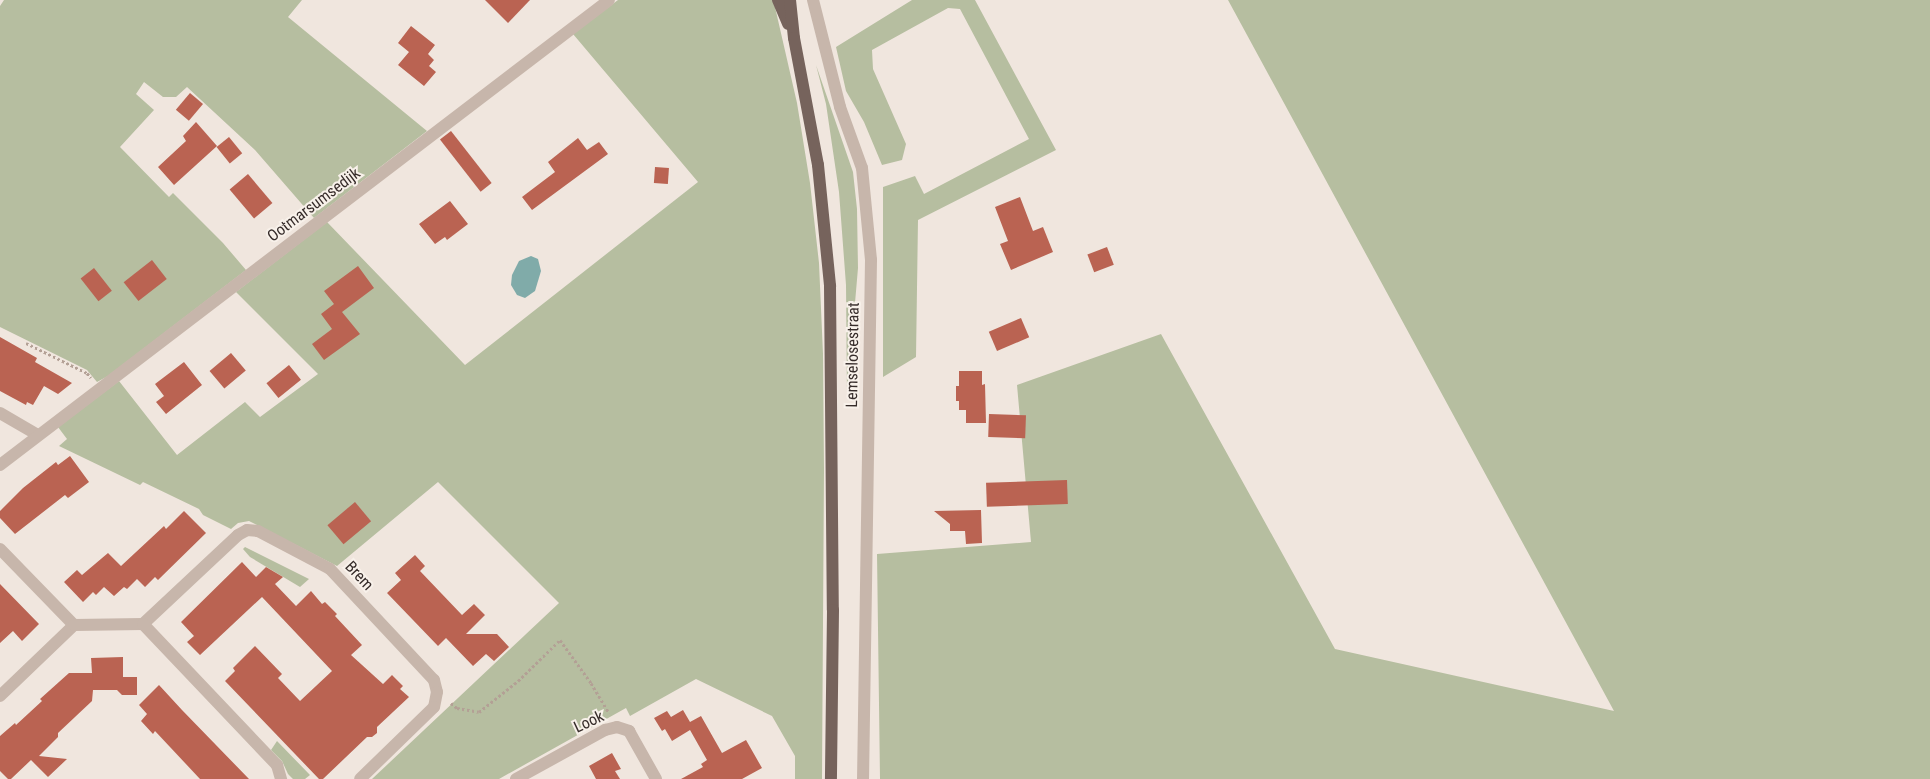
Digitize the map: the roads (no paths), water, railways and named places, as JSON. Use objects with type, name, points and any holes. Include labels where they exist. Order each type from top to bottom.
[{"type":"main road","points":[[778,0],[794,38]]},
{"type":"main road","points":[[790,0],[794,38],[818,164],[830,286],[833,570],[831,779]]},
{"type":"street","name":"Ootmarsumsedijk","points":[[0,465],[609,0]]},
{"type":"street","name":"Lemselosestraat","points":[[813,0],[840,107],[862,168],[870,260],[863,779]]},
{"type":"street","points":[[0,413],[38,435]]},
{"type":"street","name":"Brem","points":[[143,624],[238,535],[247,530],[258,531],[330,569],[434,680],[437,692],[434,707],[360,779]]},
{"type":"street","points":[[0,549],[74,625]]},
{"type":"street","points":[[0,696],[74,625],[143,624],[277,765],[282,778]]},
{"type":"street","name":"Look","points":[[516,779],[605,730],[617,727],[629,731],[656,779]]},
{"type":"water","points":[[531,256],[538,259],[541,271],[535,291],[525,298],[517,295],[511,285],[512,275],[519,261]]}]
